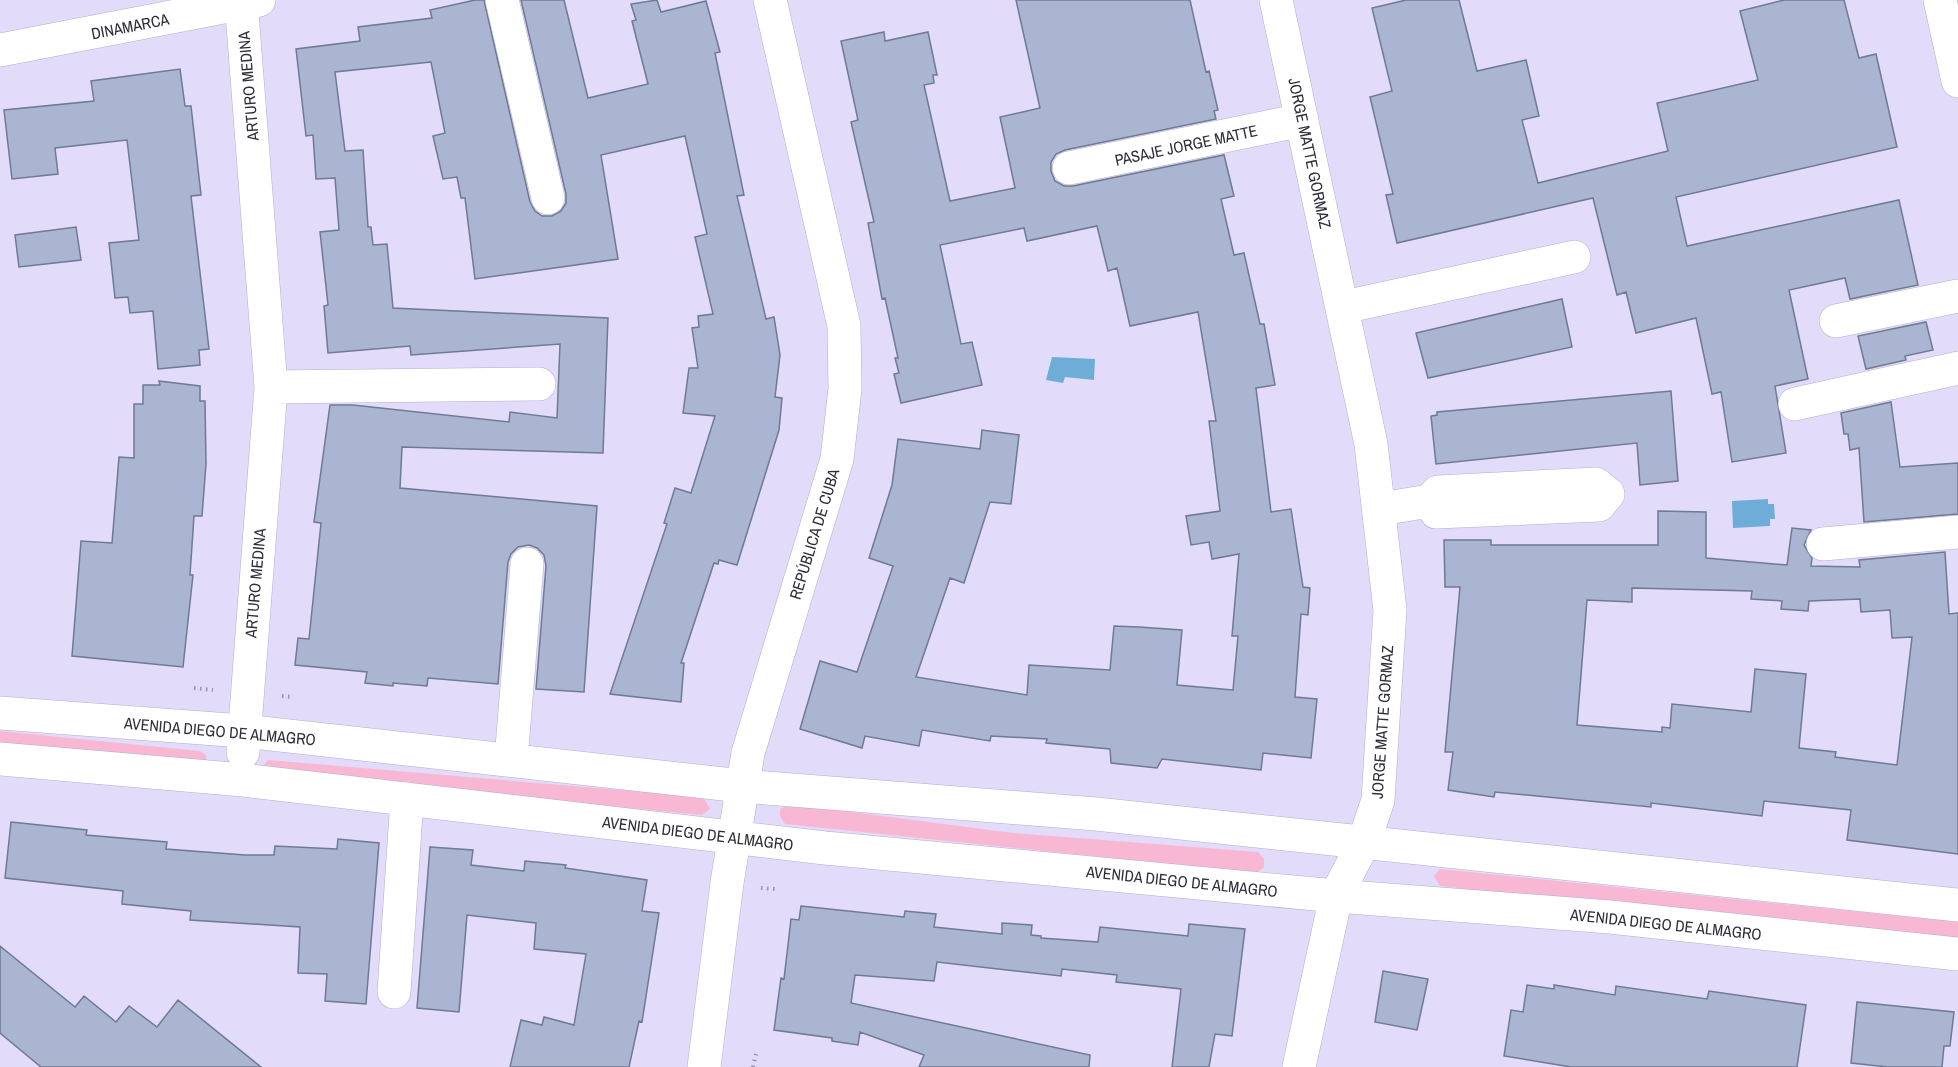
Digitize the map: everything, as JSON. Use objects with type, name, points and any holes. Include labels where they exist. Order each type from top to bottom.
[{"type":"street","points":[[502,0],[548,198]]},
{"type":"street","name":"REPÚBLICA DE CUBA","points":[[704,1067],[734,838],[748,753],[837,459],[845,389],[844,326],[770,0]]},
{"type":"street","name":"JORGE MATTE GORMAZ","points":[[1276,0],[1344,307],[1371,444],[1381,509],[1390,610],[1378,800],[1364,842],[1336,896],[1299,1067]]},
{"type":"street","points":[[1940,0],[1958,81]]},
{"type":"street","name":"DINAMARCA","points":[[0,51],[247,1]]},
{"type":"street","name":"ARTURO MEDINA","points":[[243,780],[243,731],[271,387],[247,1]]},
{"type":"street","name":"PASAJE JORGE MATTE","points":[[1069,168],[1302,120]]},
{"type":"street","points":[[1344,307],[1574,257]]},
{"type":"street","points":[[1836,321],[1958,296]]},
{"type":"street","points":[[1795,404],[1958,368]]},
{"type":"street","points":[[271,387],[539,384]]},
{"type":"street","points":[[1381,509],[1429,501]]},
{"type":"street","points":[[1823,544],[1958,532]]},
{"type":"street","points":[[511,760],[527,564]]},
{"type":"street","name":"AVENIDA DIEGO DE ALMAGRO","points":[[0,713],[243,731],[742,786],[1096,814],[1958,905]]},
{"type":"street","name":"AVENIDA DIEGO DE ALMAGRO","points":[[0,759],[243,780],[825,849],[1336,896],[1610,917],[1958,954]]},
{"type":"street","points":[[394,992],[407,799]]},
{"type":"path","points":[[194,688],[217,690]]},
{"type":"path","points":[[761,888],[776,889]]},
{"type":"path","points":[[753,1067],[756,1054]]},
{"type":"shaded area","points":[[0,731],[200,751],[206,755],[206,761],[0,744]]},
{"type":"shaded area","points":[[268,760],[703,797],[710,809],[702,815],[270,773],[264,765]]},
{"type":"shaded area","points":[[790,804],[1013,833],[1258,852],[1264,859],[1264,867],[1256,873],[785,824],[780,816],[780,809]]},
{"type":"shaded area","points":[[1440,869],[1958,922],[1958,943],[1440,886],[1434,876]]},
{"type":"water","points":[[1052,357],[1095,359],[1094,380],[1065,377],[1063,383],[1046,380]]},
{"type":"water","points":[[1768,499],[1768,504],[1774,504],[1775,519],[1770,519],[1770,526],[1733,528],[1732,501]]},
{"type":"building","points":[[484,0],[530,202],[535,211],[542,216],[552,216],[561,211],[566,203],[566,194],[521,0],[564,0],[588,98],[648,84],[632,21],[636,20],[631,4],[657,0],[661,12],[706,1],[720,52],[715,53],[744,195],[737,196],[766,319],[774,317],[780,355],[775,397],[782,398],[779,430],[737,565],[719,560],[718,564],[714,563],[681,663],[684,663],[681,702],[610,694],[667,524],[664,523],[675,488],[691,493],[715,416],[683,413],[689,368],[698,368],[692,328],[699,327],[698,316],[713,314],[695,237],[707,234],[685,136],[601,155],[618,259],[475,279],[465,198],[461,198],[457,177],[443,179],[433,136],[445,133],[431,62],[335,72],[345,151],[363,150],[368,227],[371,227],[373,245],[387,244],[393,308],[608,318],[603,453],[402,447],[400,488],[597,506],[584,692],[536,689],[546,566],[544,555],[537,548],[529,545],[518,547],[511,554],[508,562],[498,684],[428,678],[427,686],[393,683],[393,686],[365,683],[367,672],[295,665],[298,638],[309,639],[321,523],[314,522],[330,405],[353,405],[509,422],[510,412],[557,418],[560,344],[411,355],[410,346],[328,353],[324,306],[328,305],[320,232],[339,230],[335,178],[316,179],[313,135],[306,136],[296,49],[360,41],[358,27],[432,18],[430,10]]},
{"type":"building","points":[[1016,0],[1190,0],[1206,72],[1209,71],[1218,110],[1214,111],[1216,119],[1065,150],[1056,154],[1051,162],[1051,171],[1055,181],[1064,186],[1073,186],[1224,155],[1234,196],[1221,199],[1234,255],[1244,253],[1260,324],[1264,324],[1275,385],[1256,388],[1271,512],[1291,509],[1303,587],[1310,588],[1308,615],[1301,614],[1295,697],[1317,699],[1311,758],[1263,753],[1261,770],[1162,759],[1157,768],[1111,763],[1110,749],[1046,743],[1047,739],[991,736],[990,741],[922,730],[919,746],[865,736],[862,748],[800,729],[820,661],[857,672],[893,566],[869,558],[892,485],[898,439],[980,449],[982,430],[1019,435],[1011,504],[990,502],[964,583],[950,578],[916,677],[1027,695],[1029,665],[1110,670],[1114,626],[1139,627],[1182,630],[1177,685],[1233,690],[1238,636],[1232,636],[1239,554],[1212,559],[1209,542],[1191,545],[1186,516],[1220,511],[1209,421],[1216,421],[1198,312],[1130,326],[1117,268],[1108,271],[1097,226],[1027,241],[1024,228],[940,245],[961,344],[972,342],[982,385],[901,403],[894,374],[899,373],[895,358],[898,358],[885,298],[882,299],[868,223],[874,222],[851,122],[858,120],[841,41],[884,32],[885,41],[928,32],[937,75],[933,75],[934,83],[924,85],[950,201],[1015,188],[1000,117],[1040,108]]},
{"type":"building","points":[[1406,0],[1459,0],[1477,71],[1526,60],[1539,116],[1522,120],[1538,183],[1668,151],[1657,103],[1758,80],[1740,11],[1784,0],[1844,0],[1859,58],[1876,54],[1897,147],[1676,197],[1687,246],[1899,200],[1918,285],[1850,299],[1845,278],[1789,290],[1808,379],[1775,386],[1786,453],[1732,462],[1721,392],[1712,394],[1696,318],[1636,333],[1626,292],[1617,295],[1593,198],[1397,243],[1386,195],[1393,194],[1370,97],[1392,91],[1372,8]]},
{"type":"building","points":[[180,69],[185,106],[191,106],[201,195],[191,196],[209,349],[199,350],[200,365],[158,369],[153,311],[130,313],[128,297],[115,298],[109,243],[139,240],[127,140],[55,148],[58,174],[12,179],[4,110],[94,101],[91,81]]},
{"type":"building","points":[[76,227],[81,260],[19,267],[15,235]]},
{"type":"building","points":[[1562,299],[1572,347],[1428,378],[1416,333]]},
{"type":"building","points":[[1926,322],[1933,350],[1905,356],[1906,360],[1866,369],[1858,336]]},
{"type":"building","points":[[159,381],[200,386],[200,401],[205,401],[206,464],[202,516],[194,516],[190,575],[193,575],[183,667],[72,656],[81,541],[112,543],[119,457],[134,458],[134,404],[143,404],[143,385],[160,385]]},
{"type":"building","points":[[1671,391],[1678,481],[1640,485],[1637,443],[1436,464],[1431,416],[1437,415],[1437,412]]},
{"type":"building","points":[[1891,402],[1900,467],[1958,463],[1958,514],[1864,522],[1859,448],[1850,450],[1848,434],[1844,434],[1841,413]]},
{"type":"building","points":[[1658,511],[1706,512],[1706,558],[1787,565],[1792,528],[1811,530],[1804,545],[1812,558],[1811,566],[1860,567],[1859,560],[1945,552],[1949,614],[1958,613],[1958,854],[1847,840],[1851,810],[1764,801],[1762,816],[1651,803],[1651,807],[1495,792],[1494,797],[1448,790],[1453,752],[1445,752],[1460,587],[1445,587],[1444,540],[1491,540],[1491,545],[1658,545]],"holes":[[[1632,588],[1752,591],[1751,599],[1782,601],[1781,609],[1808,611],[1809,601],[1860,599],[1861,612],[1890,610],[1892,638],[1912,637],[1897,765],[1835,757],[1836,752],[1799,748],[1806,674],[1755,669],[1751,712],[1672,704],[1670,728],[1662,727],[1662,732],[1577,725],[1587,600],[1632,602]]]},
{"type":"building","points":[[11,822],[87,830],[86,835],[167,842],[166,849],[245,855],[274,855],[275,846],[337,849],[338,839],[379,843],[366,1004],[325,1001],[327,974],[298,973],[300,927],[190,920],[191,911],[122,904],[123,891],[5,878]]},
{"type":"building","points":[[430,847],[473,850],[471,865],[524,871],[525,861],[566,865],[565,868],[647,880],[642,911],[659,913],[642,1022],[639,1021],[629,1067],[510,1067],[521,1020],[542,1025],[544,1017],[574,1025],[586,954],[534,949],[536,923],[467,915],[459,1012],[417,1008]]},
{"type":"building","points":[[801,906],[904,917],[905,911],[936,914],[934,927],[1002,934],[1002,923],[1032,925],[1031,935],[1041,936],[1041,938],[1098,942],[1100,927],[1188,936],[1189,924],[1245,929],[1232,1036],[1215,1034],[1209,1067],[1172,1067],[1181,989],[1116,982],[1117,975],[1062,969],[1061,976],[937,962],[934,981],[855,975],[851,1003],[1090,1055],[1089,1067],[919,1067],[924,1055],[860,1032],[858,1045],[832,1041],[832,1038],[774,1030],[781,978],[784,979],[791,919],[799,920]]},
{"type":"building","points":[[0,946],[75,1007],[84,996],[116,1022],[129,1006],[157,1027],[178,1000],[261,1067],[41,1067],[0,1033]]},
{"type":"building","points":[[1383,971],[1428,979],[1417,1030],[1375,1022]]},
{"type":"building","points":[[1527,985],[1554,989],[1554,985],[1615,995],[1616,986],[1707,999],[1709,991],[1806,1005],[1797,1067],[1571,1067],[1504,1056],[1511,1010],[1523,1012]]},
{"type":"building","points":[[1857,1002],[1954,1012],[1950,1046],[1944,1046],[1942,1067],[1888,1067],[1851,1063]]}]
